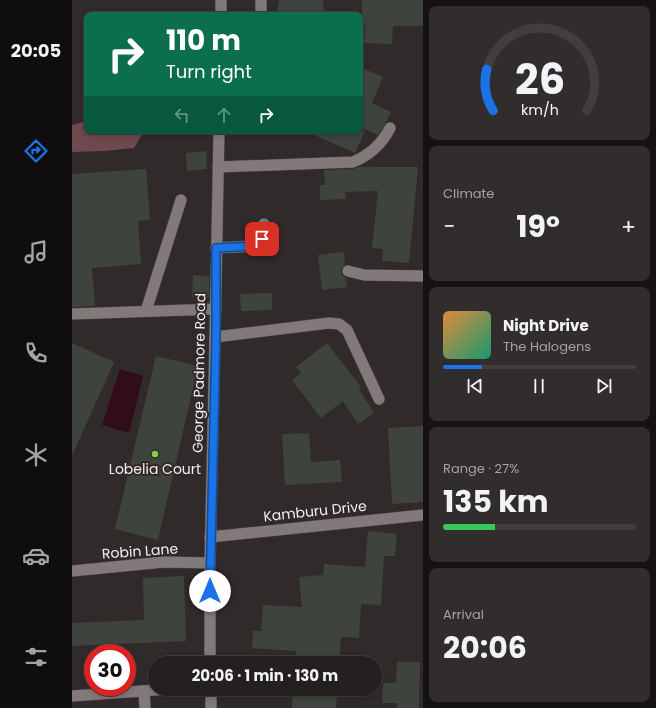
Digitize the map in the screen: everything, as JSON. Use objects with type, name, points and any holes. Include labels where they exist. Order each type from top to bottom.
[{"type":"street","points":[[221,12],[222,0]]},
{"type":"street","points":[[261,0],[261,12]]},
{"type":"street","points":[[218,167],[353,162],[365,157],[384,138],[390,128]]},
{"type":"street","name":"George Padmore Road","points":[[210,656],[210,537],[216,337],[216,248],[219,134]]},
{"type":"street","points":[[146,311],[181,200]]},
{"type":"street","points":[[216,248],[257,246],[262,239],[264,224]]},
{"type":"street","points":[[348,271],[364,275],[423,276]]},
{"type":"street","points":[[72,314],[216,309]]},
{"type":"street","points":[[216,337],[329,322],[339,324],[347,330],[379,399]]},
{"type":"street","name":"Kamburu Drive","points":[[210,537],[423,516]]},
{"type":"street","name":"Robin Lane","points":[[72,571],[164,562],[210,562]]},
{"type":"street","points":[[144,691],[145,708]]},
{"type":"street","points":[[72,696],[148,691]]},
{"type":"street","points":[[211,696],[211,708]]},
{"type":"shaded area","points":[[84,122],[84,134],[142,134],[134,148],[72,152],[72,125]]},
{"type":"shaded area","points":[[120,369],[143,376],[129,433],[102,425]]},
{"type":"building","points":[[279,0],[323,0],[324,12],[277,12]]},
{"type":"building","points":[[362,0],[423,0],[423,26],[393,26],[392,44],[364,43],[365,25],[363,25]]},
{"type":"building","points":[[363,68],[383,77],[372,103],[391,112],[378,135],[363,129]]},
{"type":"building","points":[[363,131],[365,131],[355,153],[312,134],[363,134]]},
{"type":"building","points":[[206,151],[207,169],[187,171],[186,153]]},
{"type":"building","points":[[359,167],[418,167],[409,263],[382,261],[383,249],[372,248],[378,191],[345,192],[346,199],[320,200],[320,185],[325,185],[324,170],[353,169]]},
{"type":"building","points":[[146,169],[150,220],[138,221],[141,264],[92,268],[95,306],[72,307],[72,174]]},
{"type":"building","points":[[344,252],[345,265],[341,269],[341,273],[346,278],[347,287],[322,290],[318,255]]},
{"type":"building","points":[[193,275],[209,276],[209,298],[192,297]]},
{"type":"building","points":[[272,293],[272,310],[241,311],[240,294]]},
{"type":"building","points":[[72,343],[114,362],[72,456]]},
{"type":"building","points":[[327,343],[361,387],[359,389],[374,413],[358,424],[343,401],[321,418],[292,380],[301,373],[296,367]]},
{"type":"building","name":"Lobelia Court","points":[[156,356],[198,366],[158,540],[115,529]]},
{"type":"building","points":[[423,426],[423,502],[392,504],[388,428]]},
{"type":"building","points":[[309,433],[311,462],[340,460],[342,482],[285,485],[282,434]]},
{"type":"building","points":[[368,531],[397,534],[395,556],[384,556],[381,605],[361,604],[359,638],[341,637],[340,656],[296,656],[296,651],[252,648],[253,631],[261,631],[263,605],[302,607],[299,577],[323,575],[324,564],[365,567]]},
{"type":"building","points":[[184,576],[186,641],[84,644],[84,645],[72,646],[72,623],[144,620],[143,578]]},
{"type":"building","points":[[397,662],[420,662],[419,708],[397,708],[397,703],[382,703],[383,683],[396,683]]},
{"type":"building","points":[[293,696],[337,696],[336,708],[292,708]]},
{"type":"place","name":"Lobelia Court","points":[[155,454]]},
{"type":"route","points":[[210,591],[210,537],[216,337],[216,248],[257,246],[261,243],[262,239]]}]
